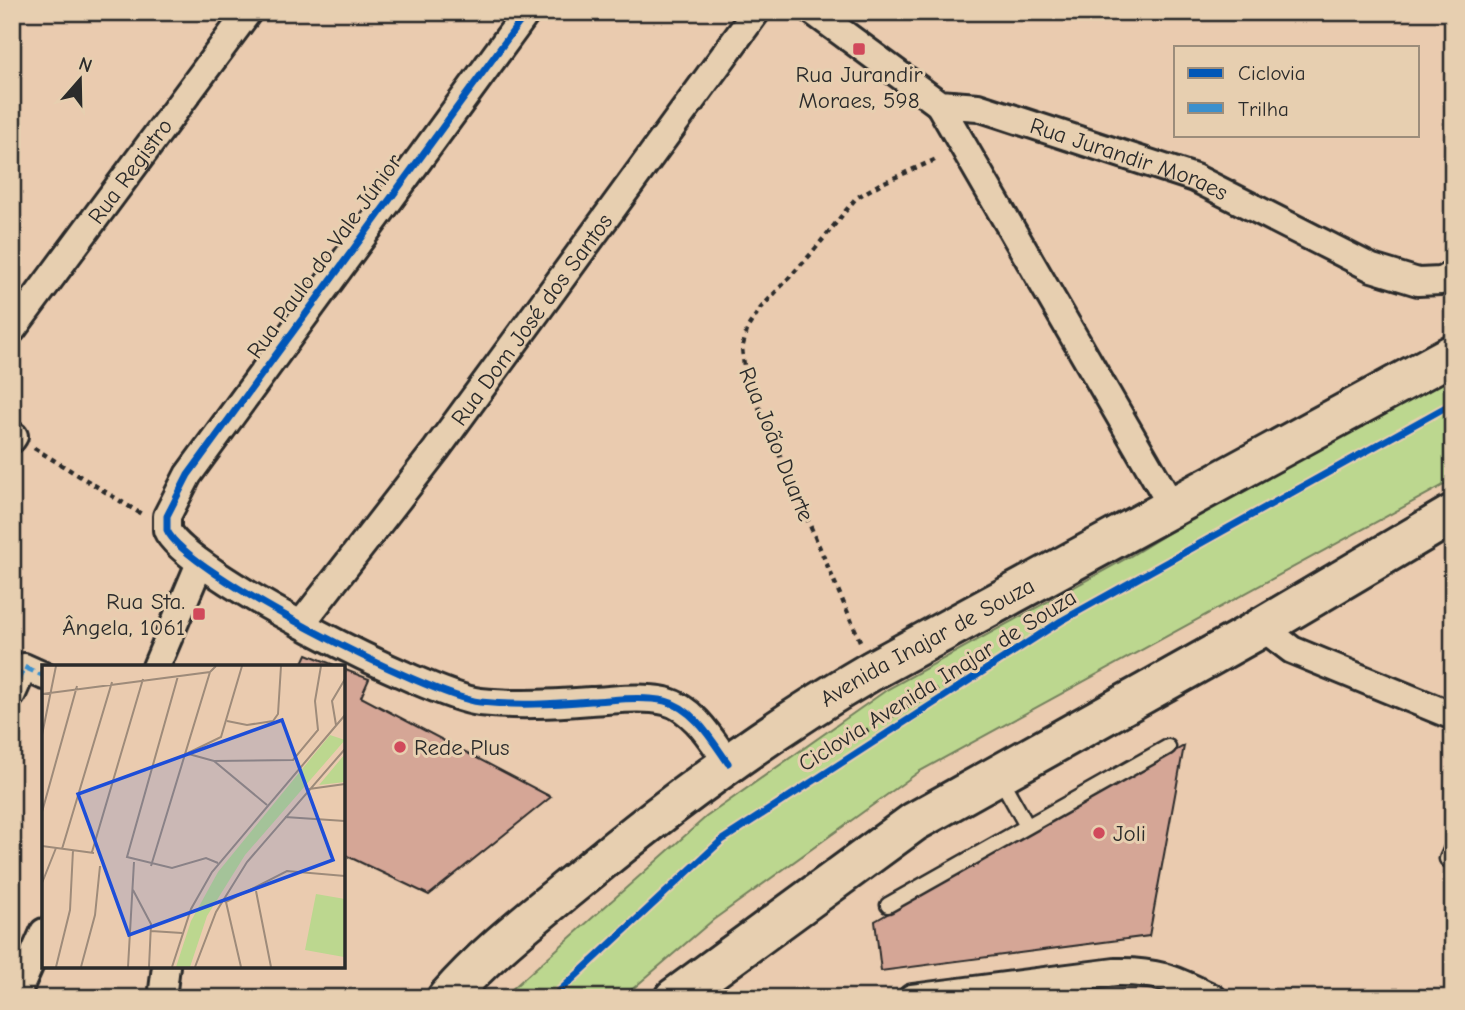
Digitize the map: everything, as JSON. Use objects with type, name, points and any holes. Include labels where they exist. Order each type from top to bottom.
[{"type":"main road","name":"Avenida Inajar de Souza","points":[[447,998],[524,924],[669,805],[786,724],[873,670],[1174,509],[1453,354]]},
{"type":"main road","points":[[674,998],[914,822],[1262,627],[1453,514]]},
{"type":"street","name":"Rua Registro","points":[[12,330],[248,12]]},
{"type":"street","name":"Rua Paulo do Vale Júnior","points":[[167,530],[167,516],[188,475],[527,12]]},
{"type":"street","name":"Rua Dom José dos Santos","points":[[301,624],[436,450],[756,12]]},
{"type":"street","points":[[814,12],[939,104],[1174,509]]},
{"type":"street","name":"Rua Jurandir Moraes","points":[[939,104],[978,107],[1102,145],[1195,178],[1372,268],[1418,282],[1441,281],[1453,274]]},
{"type":"street","points":[[167,530],[185,552],[200,563],[301,624],[429,688],[476,701],[526,705],[634,699],[667,702],[682,709],[703,729],[729,764]]},
{"type":"street","points":[[157,665],[200,563]]},
{"type":"street","points":[[1262,627],[1292,650],[1453,716]]},
{"type":"street","points":[[12,694],[24,667],[42,675]]},
{"type":"street","points":[[15,998],[42,937]]},
{"type":"street","points":[[162,998],[166,968]]},
{"type":"street","points":[[912,998],[1115,972],[1146,971],[1162,974],[1213,998]]},
{"type":"lane","points":[[888,905],[1168,747]]},
{"type":"lane","points":[[998,775],[1027,826]]},
{"type":"path","points":[[13,437],[167,530]]},
{"type":"path","points":[[864,732],[975,667]]},
{"type":"green space","points":[[1453,359],[1453,480],[920,771],[713,920],[622,998],[502,998],[706,817],[888,689],[1129,557]]},
{"type":"building","points":[[307,654],[334,665],[302,665]]},
{"type":"building","name":"Rede Plus","points":[[345,670],[369,679],[361,697],[551,797],[429,895],[345,855]]},
{"type":"building","name":"Joli","points":[[1184,746],[1149,936],[881,971],[875,921]]},
{"type":"marked path","points":[[12,694],[24,667],[42,675]]},
{"type":"cycle path","points":[[527,12],[188,475],[167,516],[167,530],[183,549],[216,574],[260,601],[311,630],[412,678],[453,695],[480,702],[535,704],[637,699],[665,701],[694,718],[728,763]]},
{"type":"cycle path","name":"Ciclovia Avenida Inajar de Souza","points":[[552,998],[722,840],[1061,621],[1453,403]]},
{"type":"place","name":"Rua Jurandir Moraes, 598","points":[[859,49]]},
{"type":"place","name":"Rua Sta. Ângela, 1061","points":[[199,614]]},
{"type":"place","name":"Rede Plus","points":[[400,747]]},
{"type":"place","name":"Joli","points":[[1099,833]]}]
